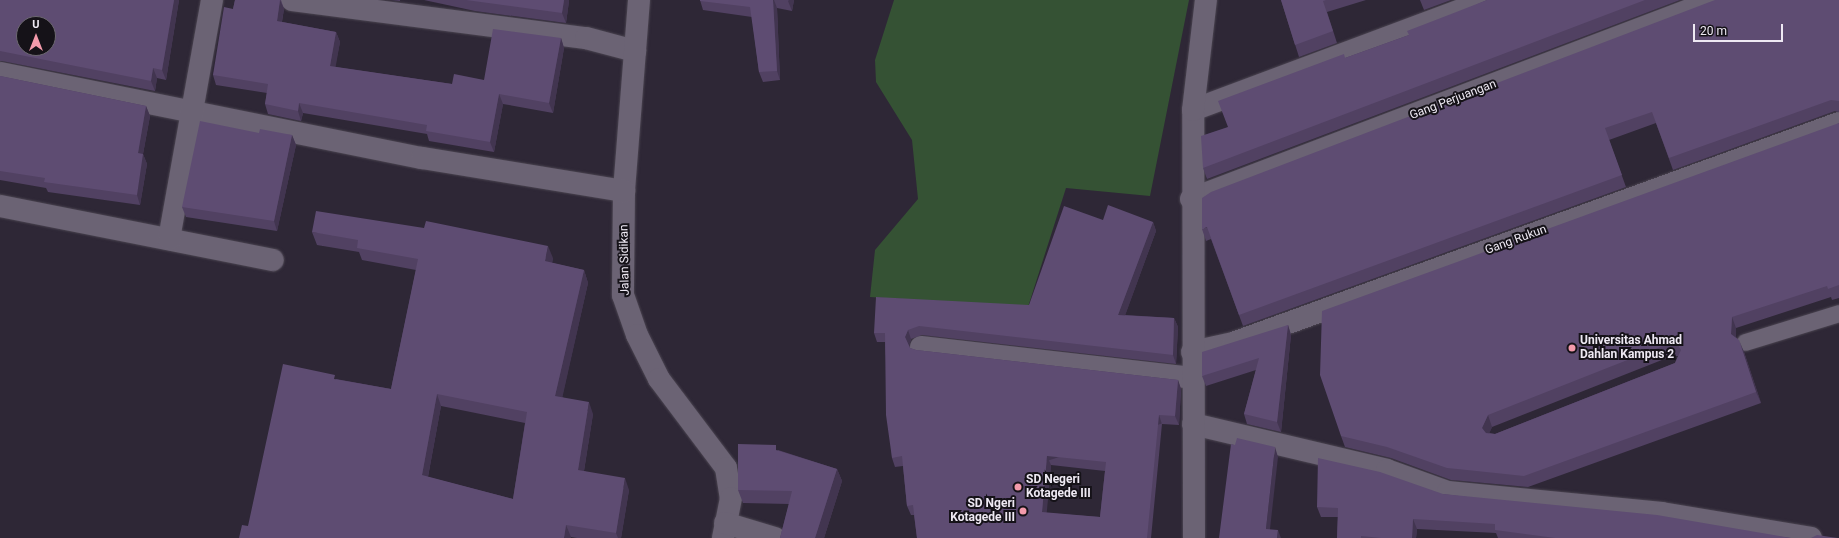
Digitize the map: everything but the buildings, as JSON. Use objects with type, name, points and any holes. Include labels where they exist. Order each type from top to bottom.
[{"type":"street","points":[[168,239],[212,0]]},
{"type":"street","points":[[292,0],[579,37],[635,51]]},
{"type":"street","name":"Jalan Sidikan","points":[[639,0],[624,191],[623,295],[637,335],[659,379],[726,468],[731,498],[724,531]]},
{"type":"street","points":[[1194,538],[1191,199],[1193,110],[1206,0]]},
{"type":"street","points":[[1193,110],[1487,0]]},
{"type":"street","name":"Gang Perjuangan","points":[[1191,199],[1715,0]]},
{"type":"street","points":[[0,73],[422,158],[624,191]]},
{"type":"street","name":"Gang Rukun","points":[[1192,352],[1233,343],[1839,123]]},
{"type":"street","points":[[0,206],[273,260]]},
{"type":"street","points":[[921,347],[1192,378]]},
{"type":"street","points":[[1193,424],[1387,470],[1448,492],[1662,512],[1811,538]]},
{"type":"street","points":[[724,531],[775,538]]},
{"type":"lane","points":[[1745,342],[1839,313]]},
{"type":"green space","points":[[894,0],[1189,0],[1150,196],[1066,188],[1028,307],[870,297],[875,250],[918,199],[912,140],[876,82],[875,60]]},
{"type":"place","name":"Universitas Ahmad Dahlan Kampus 2","points":[[1572,348]]},
{"type":"place","name":"SD Negeri Kotagede III","points":[[1018,487]]},
{"type":"place","name":"SD Ngeri Kotagede III","points":[[1023,511]]}]
